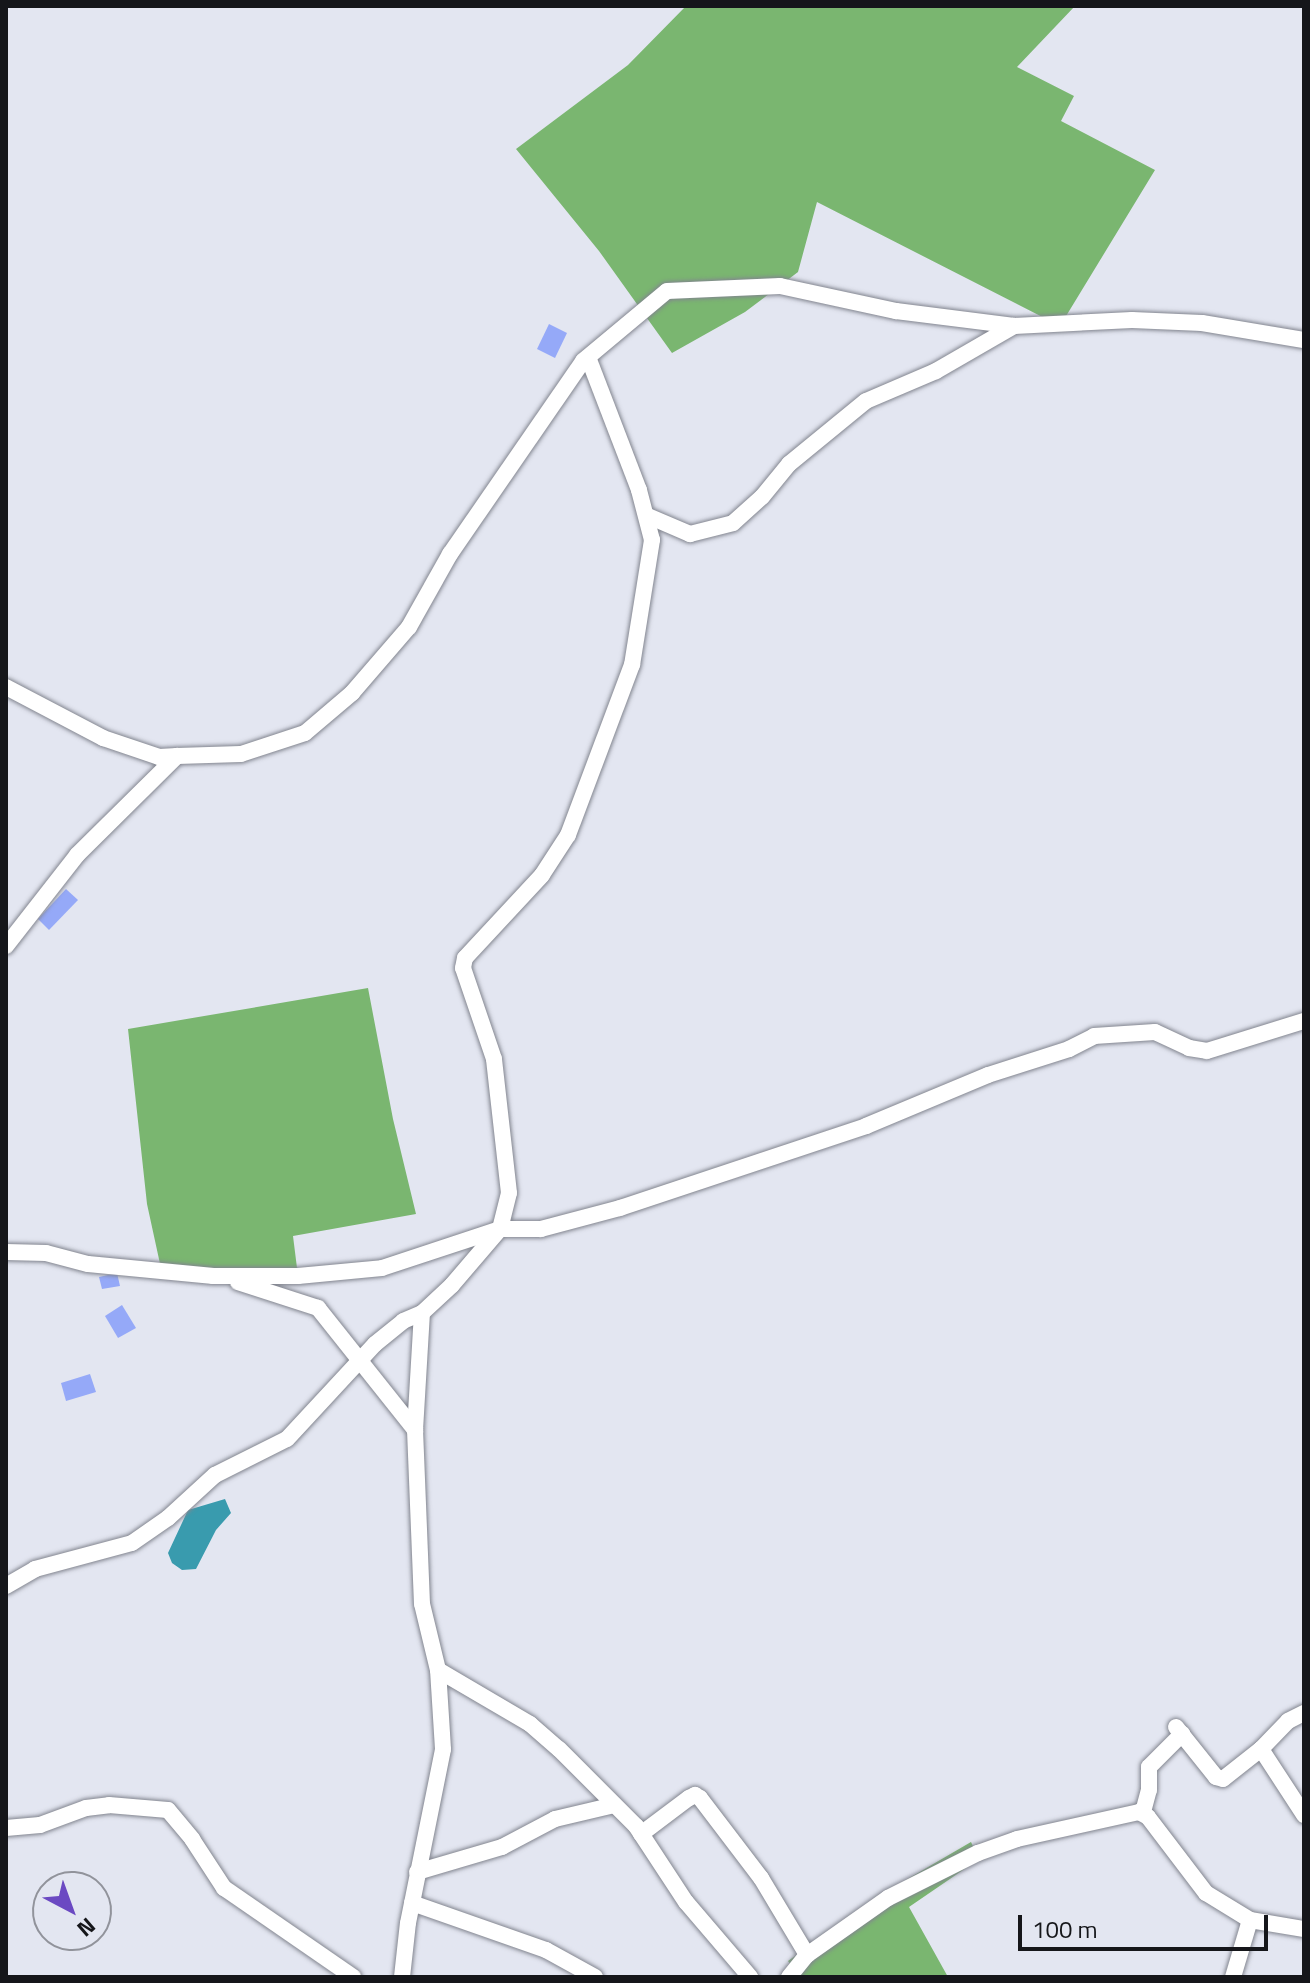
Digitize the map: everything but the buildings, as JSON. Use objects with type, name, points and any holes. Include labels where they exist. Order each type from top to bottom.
[{"type":"street","points":[[6,687],[103,738],[159,757],[241,754],[268,747],[317,726],[352,693],[409,627],[450,554],[588,357],[667,291],[780,286],[896,311],[1014,326],[1146,320],[1202,323],[1304,340]]},
{"type":"street","points":[[648,516],[690,534],[733,523],[762,497],[789,464],[866,401],[936,371],[1014,326]]},
{"type":"street","points":[[6,1586],[35,1569],[132,1543],[168,1518],[215,1475],[287,1439],[346,1372],[403,1321],[422,1313],[452,1285],[500,1229],[509,1196],[506,1146],[494,1059],[463,968],[465,958],[542,875],[568,835],[632,665],[652,540],[648,516],[588,357]]},
{"type":"street","points":[[6,946],[77,855],[177,756]]},
{"type":"street","points":[[6,1252],[46,1253],[88,1264],[213,1276],[298,1276],[382,1268],[500,1229],[541,1229],[620,1208],[866,1126],[988,1075],[1069,1049],[1094,1036],[1155,1032],[1189,1048],[1207,1051],[1304,1021]]},
{"type":"street","points":[[213,1276],[279,1293],[318,1308],[415,1430]]},
{"type":"street","points":[[402,1977],[417,1872],[443,1749],[438,1670],[422,1604],[415,1430],[422,1313]]},
{"type":"street","points":[[438,1670],[530,1724],[614,1805],[641,1834],[733,1970],[750,1977]]},
{"type":"street","points":[[1143,1812],[1149,1790],[1149,1767],[1179,1731],[1216,1777],[1223,1779],[1261,1749],[1288,1721],[1304,1713]]},
{"type":"street","points":[[1261,1749],[1304,1815]]},
{"type":"street","points":[[641,1834],[689,1798],[700,1798],[761,1878],[807,1955]]},
{"type":"street","points":[[6,1828],[40,1825],[86,1808],[109,1805],[168,1810],[224,1888],[353,1977]]},
{"type":"street","points":[[417,1872],[492,1851],[555,1819],[614,1805]]},
{"type":"street","points":[[1143,1812],[1206,1893],[1250,1920],[1304,1929]]},
{"type":"street","points":[[789,1977],[807,1955],[888,1898],[978,1853],[1017,1839],[1143,1812]]},
{"type":"street","points":[[412,1903],[546,1950],[595,1977]]},
{"type":"street","points":[[1233,1977],[1250,1920]]},
{"type":"green space","points":[[686,6],[1075,6],[1017,67],[1074,96],[1061,121],[1155,170],[1060,326],[817,202],[798,272],[745,312],[672,353],[599,251],[516,149],[628,65]]},
{"type":"green space","points":[[368,988],[393,1119],[416,1214],[293,1236],[298,1276],[162,1273],[147,1204],[128,1029]]},
{"type":"green space","points":[[971,1842],[979,1859],[909,1907],[948,1977],[800,1977],[788,1961],[887,1891]]},
{"type":"water","points":[[225,1499],[231,1513],[216,1530],[196,1569],[182,1570],[172,1563],[168,1553],[188,1510]]}]
